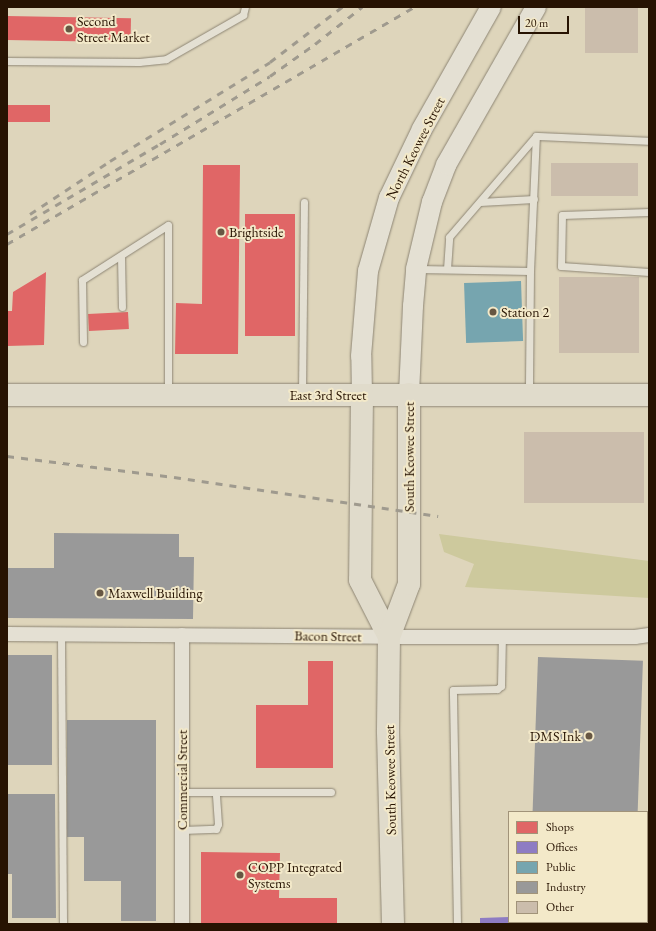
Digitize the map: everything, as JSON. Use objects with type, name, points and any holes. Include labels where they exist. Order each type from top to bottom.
[{"type":"main road","name":"North Keowee Street","points":[[362,395],[361,356],[368,271],[389,198],[422,129],[491,7]]},
{"type":"main road","points":[[409,394],[416,269],[432,202],[446,165],[536,7]]},
{"type":"main road","name":"South Keowee Street","points":[[392,924],[388,730],[390,637],[409,584],[409,394]]},
{"type":"main road","name":"East 3rd Street","points":[[7,395],[649,394]]},
{"type":"main road","name":"South Keowee Street","points":[[362,395],[360,580],[390,637]]},
{"type":"street","name":"Bacon Street","points":[[7,634],[390,637],[635,637],[649,635]]},
{"type":"street","name":"Commercial Street","points":[[182,635],[182,924]]},
{"type":"lane","points":[[7,61],[139,62],[166,59],[243,15],[245,7]]},
{"type":"lane","points":[[447,269],[449,237],[536,136]]},
{"type":"lane","points":[[536,136],[649,141]]},
{"type":"lane","points":[[528,395],[530,271],[536,136]]},
{"type":"lane","points":[[480,202],[534,200]]},
{"type":"lane","points":[[302,394],[304,202]]},
{"type":"lane","points":[[649,212],[562,215],[561,266],[649,272]]},
{"type":"lane","points":[[83,342],[82,280],[168,225],[168,395]]},
{"type":"lane","points":[[121,256],[122,307]]},
{"type":"lane","points":[[416,269],[530,271]]},
{"type":"lane","points":[[61,634],[63,924]]},
{"type":"lane","points":[[457,924],[453,690],[497,689],[501,686],[502,636]]},
{"type":"lane","points":[[182,792],[331,792]]},
{"type":"lane","points":[[182,830],[216,829],[218,824],[216,792]]},
{"type":"shaded area","points":[[439,534],[649,561],[649,598],[465,587],[474,564],[444,552]]},
{"type":"building: Shops","name":"Second Street Market","points":[[7,16],[131,18],[131,42],[7,40]]},
{"type":"building: Shops","points":[[7,105],[50,105],[50,122],[7,122]]},
{"type":"building: Shops","name":"Brightside","points":[[203,165],[240,165],[238,354],[175,354],[176,303],[202,304]]},
{"type":"building: Shops","points":[[245,214],[295,214],[295,336],[245,336]]},
{"type":"building: Shops","points":[[46,272],[44,345],[7,346],[7,311],[12,311],[13,292]]},
{"type":"building: Shops","points":[[128,312],[129,329],[89,331],[88,314]]},
{"type":"building: Shops","points":[[308,661],[333,661],[333,768],[256,768],[256,705],[308,705]]},
{"type":"building: Shops","name":"COPP Integrated Systems","points":[[201,852],[280,853],[279,898],[337,898],[337,924],[201,924]]},
{"type":"building: Offices","points":[[508,917],[508,923],[529,924],[480,924],[480,918]]},
{"type":"building: Public","name":"Station 2","points":[[521,281],[523,341],[466,343],[464,283]]},
{"type":"building: Industry","name":"Maxwell Building","points":[[54,533],[179,534],[179,557],[194,557],[193,619],[7,618],[7,568],[54,568]]},
{"type":"building: Industry","points":[[7,655],[52,655],[52,765],[7,765]]},
{"type":"building: Industry","name":"DMS Ink","points":[[538,657],[643,661],[638,811],[533,811]]},
{"type":"building: Industry","points":[[67,720],[156,720],[156,921],[121,921],[121,881],[84,881],[84,837],[67,837]]},
{"type":"building: Industry","points":[[7,794],[55,794],[56,918],[12,918],[12,874],[7,874]]},
{"type":"building: Other","points":[[585,7],[638,7],[638,53],[585,53]]},
{"type":"building: Other","points":[[551,163],[638,163],[638,196],[551,196]]},
{"type":"building: Other","points":[[559,277],[639,277],[639,353],[559,353]]},
{"type":"building: Other","points":[[524,432],[644,432],[644,503],[524,503]]},
{"type":"building: Other","points":[[541,923],[632,923],[632,924]]},
{"type":"railway","points":[[30,214],[110,161],[270,62],[342,7]]},
{"type":"railway","points":[[7,234],[160,144],[270,76],[315,44],[362,7]]},
{"type":"railway","points":[[7,244],[414,7]]},
{"type":"railway","points":[[7,456],[174,477],[438,516]]},
{"type":"place","name":"Second Street Market","points":[[69,29]]},
{"type":"place","name":"Brightside","points":[[221,232]]},
{"type":"place","name":"Station 2","points":[[493,312]]},
{"type":"place","name":"Maxwell Building","points":[[100,593]]},
{"type":"place","name":"DMS Ink","points":[[589,736]]},
{"type":"place","name":"COPP Integrated Systems","points":[[240,875]]}]
